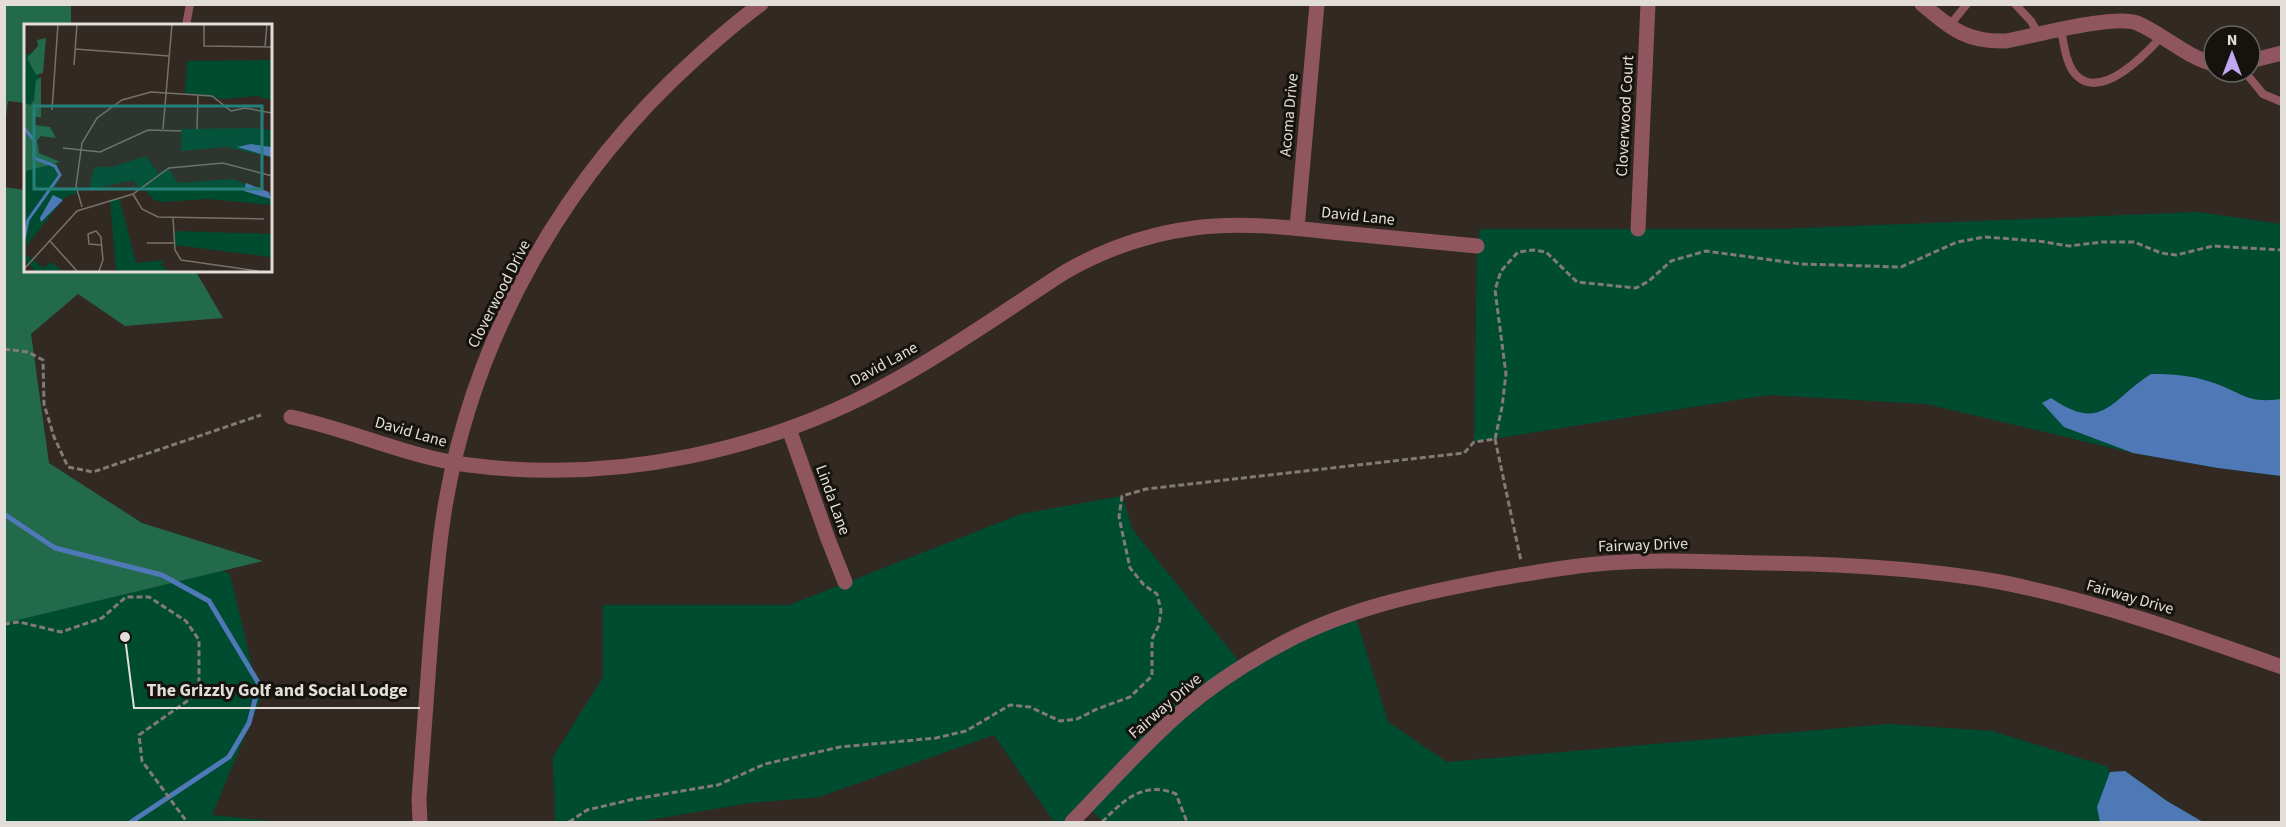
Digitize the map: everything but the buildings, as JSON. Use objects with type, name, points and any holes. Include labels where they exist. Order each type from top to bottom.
[{"type":"street","name":"Cloverwood Drive","points":[[420,822],[419,798],[437,563],[446,501],[473,392],[500,323],[529,268],[568,205],[597,164],[650,102],[717,39],[761,4]]},
{"type":"street","name":"Acoma Drive","points":[[1297,228],[1317,4]]},
{"type":"street","name":"Cloverwood Court","points":[[1638,229],[1648,4]]},
{"type":"street","points":[[1923,4],[1949,26],[1969,37],[1990,42],[2006,41],[2119,19],[2136,22],[2202,59]]},
{"type":"street","points":[[2262,58],[2282,53]]},
{"type":"street","name":"David Lane","points":[[291,417],[425,457],[454,463],[521,469],[606,468],[668,460],[728,448],[789,429],[832,412],[898,379],[1086,260],[1144,238],[1193,228],[1218,226],[1297,228],[1477,246]]},
{"type":"street","name":"Linda Lane","points":[[789,429],[845,582]]},
{"type":"street","name":"Fairway Drive","points":[[1072,822],[1156,735],[1184,710],[1244,666],[1286,642],[1354,612],[1413,596],[1524,574],[1608,562],[1850,565],[1954,574],[2087,603],[2170,627],[2282,667]]},
{"type":"lane","points":[[186,24],[190,4]]},
{"type":"lane","points":[[1949,26],[1967,4]]},
{"type":"lane","points":[[2015,4],[2031,21],[2039,35]]},
{"type":"lane","points":[[2061,30],[2075,74],[2089,84],[2103,82],[2122,71],[2145,55],[2162,36]]},
{"type":"lane","points":[[2255,84],[2263,94],[2282,102]]},
{"type":"path","points":[[1524,574],[1495,439],[1506,374],[1495,290],[1501,271],[1518,252],[1533,250],[1546,252],[1577,282],[1636,288],[1649,281],[1671,261],[1706,251],[1801,264],[1901,267],[1958,243],[1985,237],[2069,246],[2134,243],[2161,254],[2176,255],[2212,246],[2282,250]]},
{"type":"path","points":[[4,349],[28,352],[43,360],[44,404],[54,437],[68,467],[93,472],[261,415]]},
{"type":"path","points":[[569,822],[587,810],[634,799],[718,785],[765,764],[840,747],[936,738],[966,731],[1010,705],[1030,707],[1060,721],[1077,719],[1130,697],[1152,676],[1152,639],[1159,625],[1161,610],[1157,594],[1144,585],[1130,568],[1119,517],[1122,496],[1146,489],[1464,453],[1474,442],[1495,439]]},
{"type":"path","points":[[4,624],[19,622],[61,632],[102,618],[126,597],[149,597],[186,621],[199,640],[199,686],[190,699],[139,735],[142,761],[187,822]]},
{"type":"path","points":[[1102,822],[1120,804],[1135,794],[1163,788],[1176,794],[1187,822]]},
{"type":"green space","points":[[5,4],[71,5],[71,24],[24,24],[24,103],[8,101],[5,126]]},
{"type":"green space","points":[[4,187],[24,190],[24,272],[196,272],[223,318],[125,326],[78,294],[31,334],[49,463],[142,523],[263,561],[5,623]]},
{"type":"green space","points":[[2198,212],[2281,224],[2281,476],[2133,453],[1926,404],[1768,395],[1474,442],[1477,246],[1480,229],[1779,229]]},
{"type":"green space","points":[[4,467],[230,574],[260,700],[212,815],[282,822],[5,822]]},
{"type":"green space","points":[[1122,496],[1133,530],[1243,666],[1354,612],[1388,722],[1447,762],[1888,724],[1992,731],[2106,766],[2110,772],[2125,771],[2167,801],[2203,822],[1103,822],[1087,806],[1072,822],[1054,822],[994,735],[819,797],[750,803],[638,822],[555,822],[553,757],[603,677],[603,605],[789,605],[1021,514]]},
{"type":"water","points":[[2151,374],[2196,378],[2260,400],[2281,399],[2281,476],[2133,453],[2064,427],[2042,403],[2051,398],[2083,413],[2095,413],[2106,409]]},
{"type":"water","points":[[2125,771],[2167,801],[2203,822],[2100,822],[2097,807],[2110,772]]},
{"type":"waterway","points":[[4,514],[55,548],[162,575],[209,601],[259,684],[249,723],[229,757],[131,822]]},
{"type":"place","name":"The Grizzly Golf and Social Lodge","points":[[125,637]]}]
